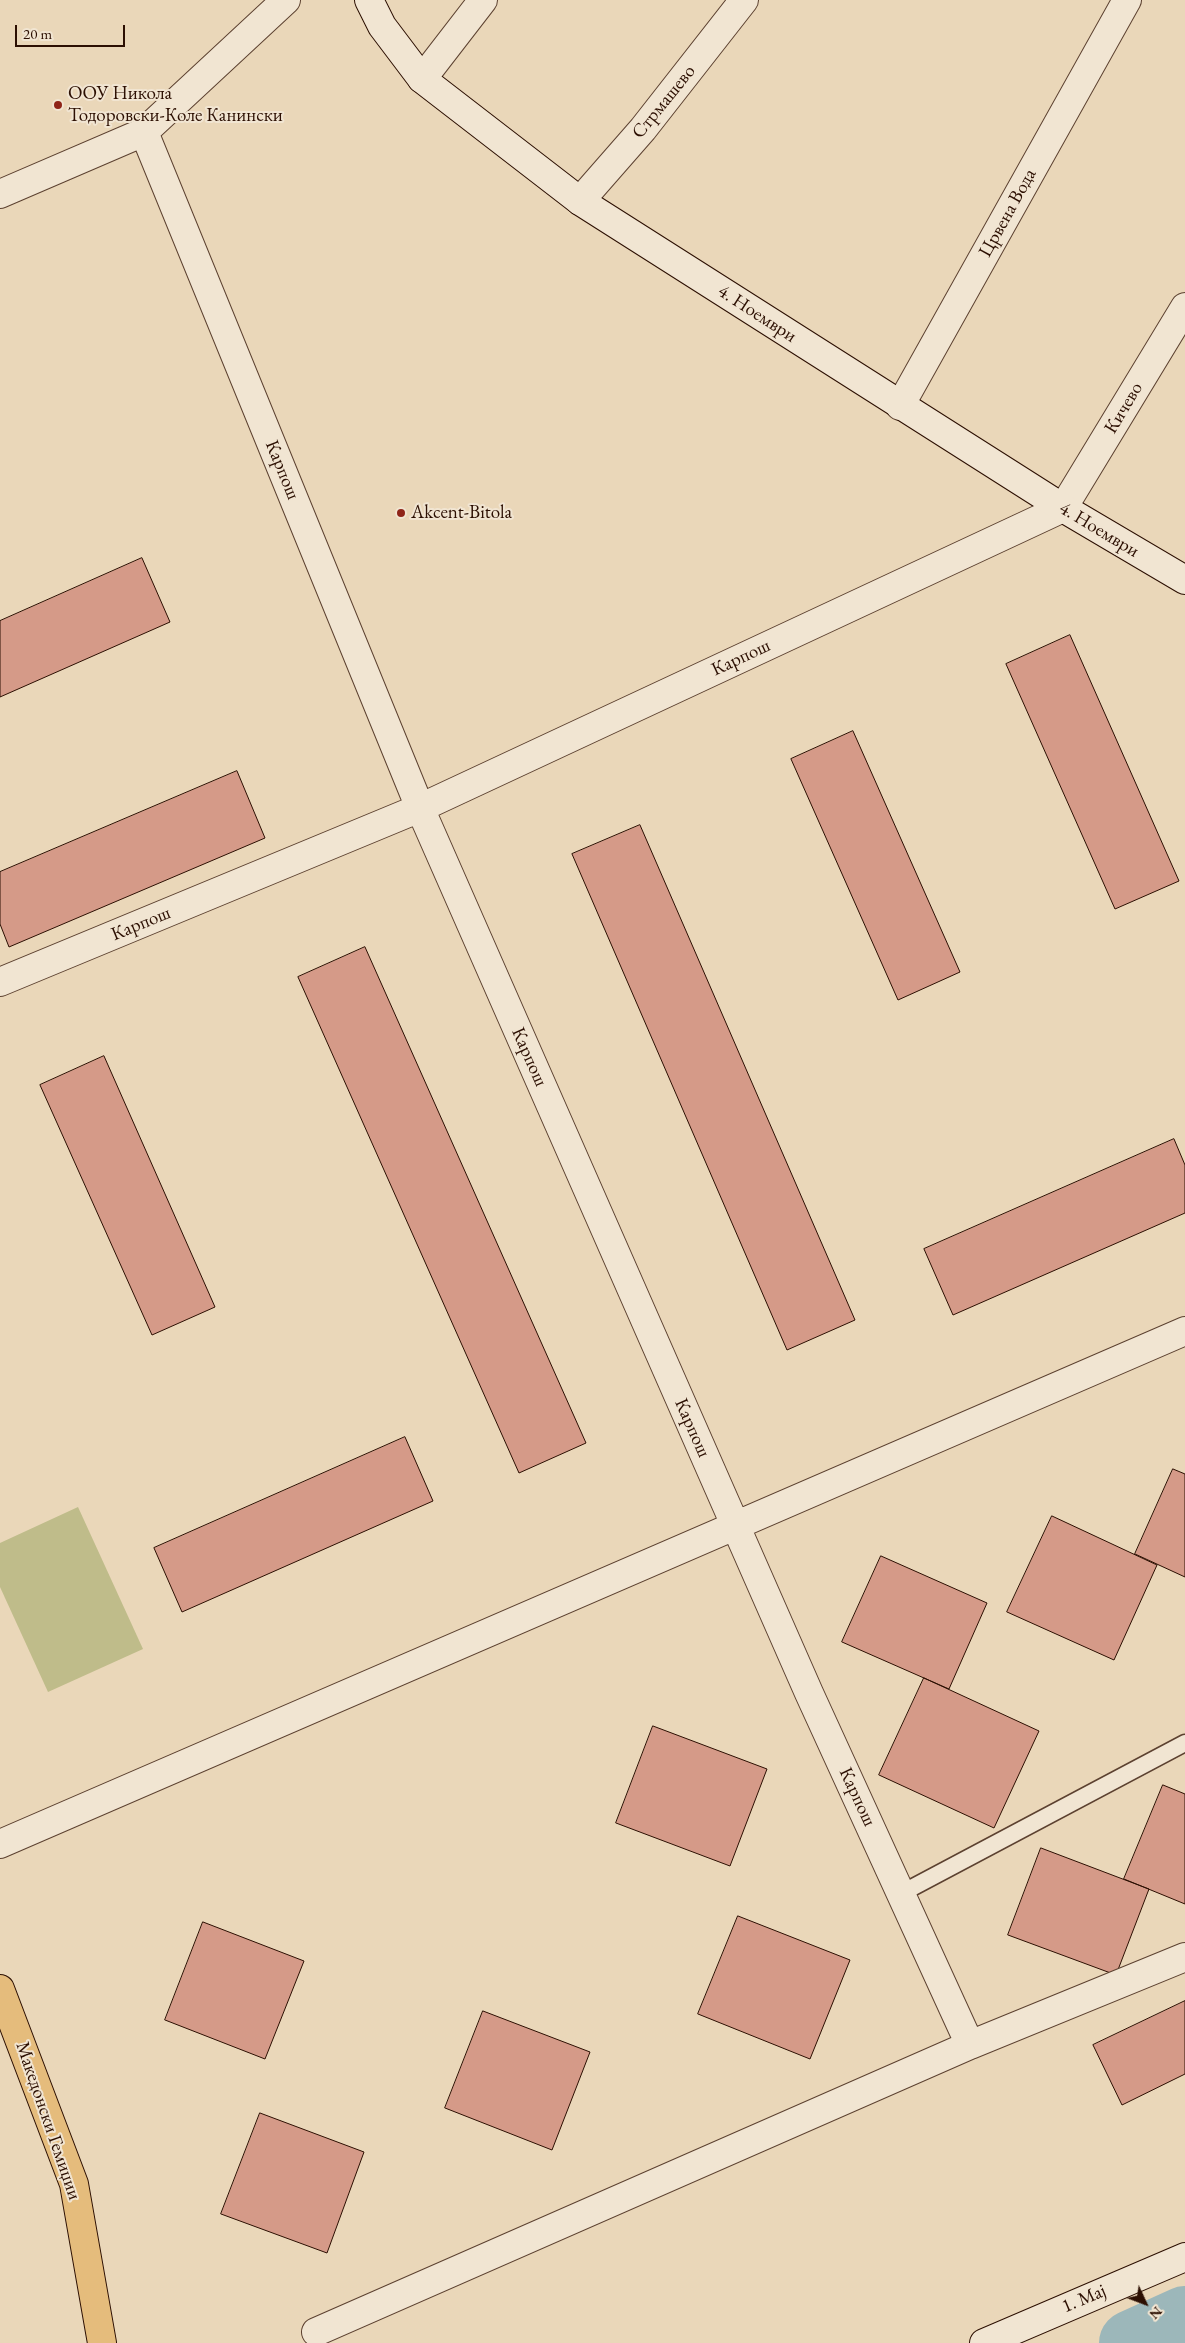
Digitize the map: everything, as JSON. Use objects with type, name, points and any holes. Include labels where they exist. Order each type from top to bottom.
[{"type":"main road","name":"Македонски Гемиџии","points":[[0,1990],[74,2184],[102,2343]]},
{"type":"street","points":[[0,194],[144,132],[286,0]]},
{"type":"street","name":"4. Ноември","points":[[369,0],[382,26],[422,79],[580,201],[900,406],[1063,508],[1185,580]]},
{"type":"street","points":[[422,79],[482,0]]},
{"type":"street","name":"Стрмашево","points":[[580,201],[643,129],[744,0]]},
{"type":"street","name":"Црвена Вода","points":[[900,406],[1114,7]]},
{"type":"street","name":"Карпош","points":[[144,132],[420,808],[808,1693],[970,2045]]},
{"type":"street","name":"Кичево","points":[[1063,508],[1185,307]]},
{"type":"street","name":"Карпош","points":[[0,982],[420,808],[1063,508]]},
{"type":"street","points":[[0,1844],[1185,1331]]},
{"type":"street","points":[[316,2332],[970,2045],[1185,1957]]},
{"type":"street","name":"1. Мај","points":[[984,2343],[1185,2257]]},
{"type":"lane","points":[[902,1894],[1185,1743]]},
{"type":"shaded area","points":[[78,1507],[143,1649],[48,1692],[0,1587],[0,1543]]},
{"type":"building","points":[[142,558],[170,622],[0,697],[0,621]]},
{"type":"building","points":[[1070,635],[1179,881],[1115,909],[1006,664]]},
{"type":"building","points":[[853,731],[960,972],[898,1000],[791,759]]},
{"type":"building","points":[[237,771],[265,838],[9,947],[0,924],[0,872]]},
{"type":"building","points":[[640,825],[855,1320],[787,1350],[572,854]]},
{"type":"building","points":[[365,947],[586,1443],[519,1473],[298,977]]},
{"type":"building","points":[[104,1056],[215,1307],[152,1335],[40,1085]]},
{"type":"building","points":[[1174,1139],[1185,1165],[1185,1213],[953,1315],[924,1249]]},
{"type":"building","points":[[405,1437],[433,1501],[182,1612],[154,1548]]},
{"type":"building","points":[[1173,1469],[1185,1474],[1185,1577],[1135,1554]]},
{"type":"building","points":[[1052,1516],[1157,1565],[1114,1660],[1007,1612]]},
{"type":"building","points":[[881,1556],[987,1603],[949,1689],[842,1642]]},
{"type":"building","points":[[924,1678],[1039,1731],[994,1828],[879,1775]]},
{"type":"building","points":[[653,1726],[767,1769],[730,1866],[616,1823]]},
{"type":"building","points":[[1163,1785],[1185,1794],[1185,1904],[1124,1879]]},
{"type":"building","points":[[1041,1848],[1149,1889],[1116,1975],[1008,1935]]},
{"type":"building","points":[[738,1916],[850,1960],[810,2059],[698,2014]]},
{"type":"building","points":[[203,1922],[304,1961],[265,2059],[165,2020]]},
{"type":"building","points":[[1185,2001],[1185,2074],[1122,2105],[1093,2045]]},
{"type":"building","points":[[483,2011],[590,2052],[552,2150],[445,2108]]},
{"type":"building","points":[[260,2113],[364,2152],[327,2253],[221,2214]]},
{"type":"waterway","points":[[1132,2343],[1185,2319]]},
{"type":"place","name":"ООУ Никола Тодоровски-Коле Канински","points":[[58,105]]},
{"type":"place","name":"Akcent-Bitola","points":[[401,513]]}]
